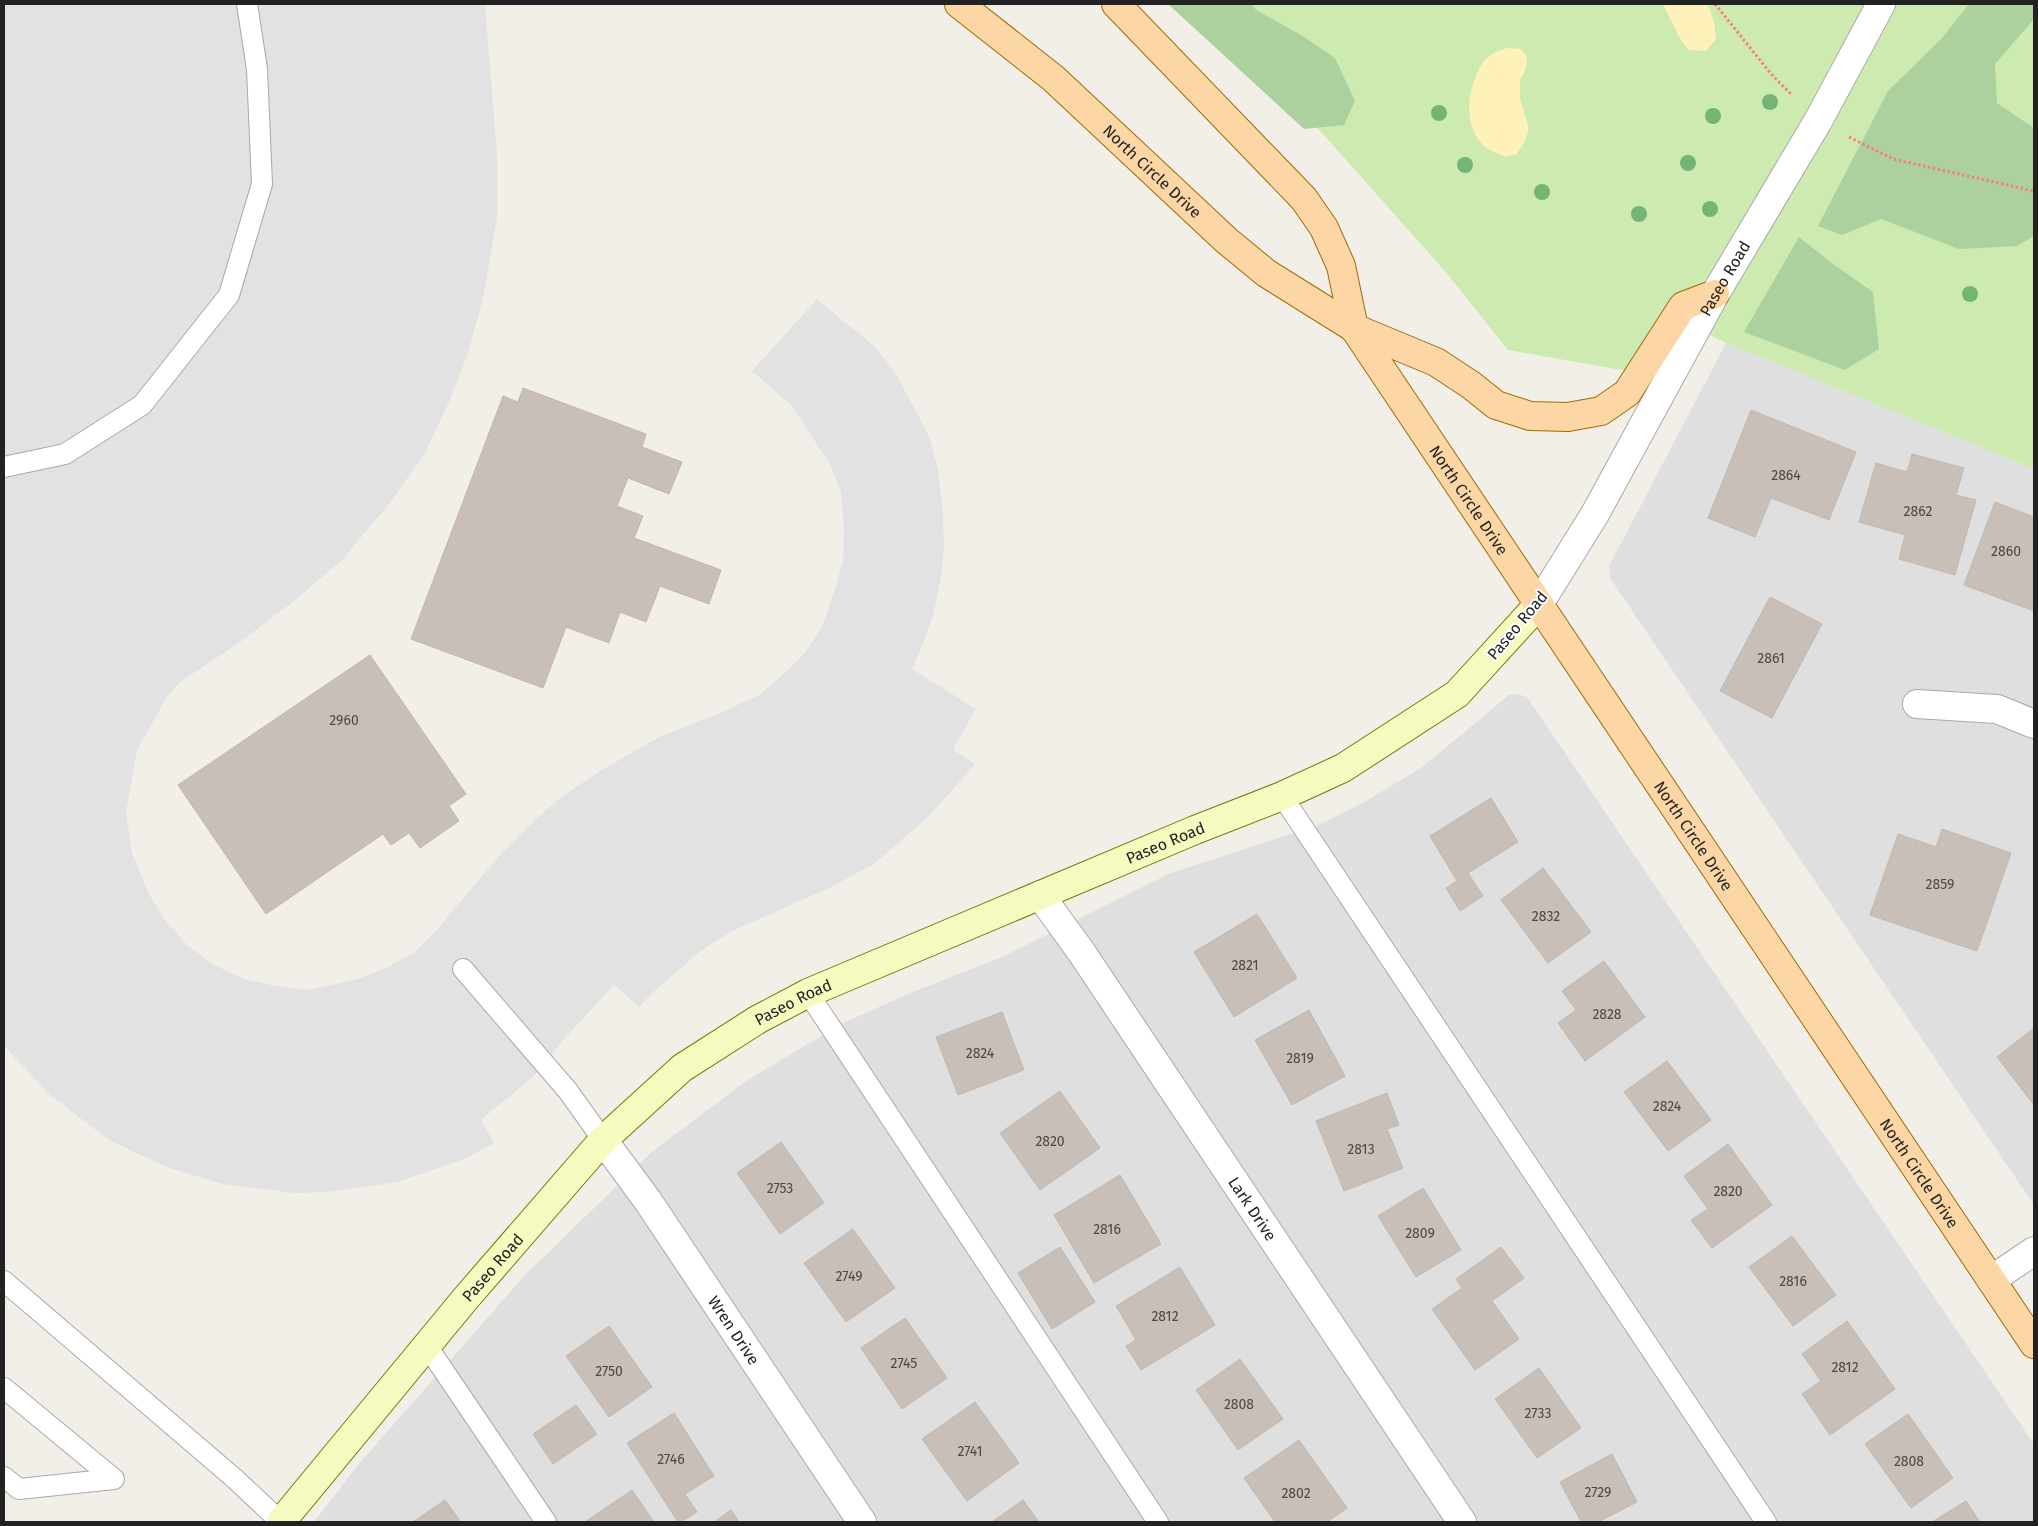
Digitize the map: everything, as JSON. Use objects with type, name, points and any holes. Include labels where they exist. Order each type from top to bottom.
[{"type":"main road","name":"North Circle Drive","points":[[959,4],[1052,78],[1226,240],[1266,273],[1354,328]]},
{"type":"main road","name":"North Circle Drive","points":[[1116,4],[1304,199],[1324,228],[1341,266],[1354,328],[2034,1344]]},
{"type":"main road","points":[[1354,328],[1436,362],[1471,385],[1496,405],[1530,416],[1568,417],[1602,410],[1627,393],[1682,306],[1715,294]]},
{"type":"street","name":"Paseo Road","points":[[281,1522],[466,1298],[603,1140],[682,1068],[757,1020],[808,993],[1195,830],[1282,796],[1343,768],[1457,694],[1539,604],[1596,514],[1715,294],[1818,121],[1881,4]]},
{"type":"street","points":[[1917,704],[1996,708],[2034,724]]},
{"type":"street","name":"Lark Drive","points":[[1040,895],[1082,953],[1462,1522]]},
{"type":"street","name":"Wren Drive","points":[[603,1140],[648,1202],[862,1522]]},
{"type":"street","points":[[1992,1280],[2034,1251]]},
{"type":"lane","points":[[4,467],[65,454],[142,405],[229,294],[262,184],[257,69],[247,4]]},
{"type":"lane","points":[[1282,796],[1766,1522]]},
{"type":"lane","points":[[463,969],[568,1090],[603,1140]]},
{"type":"lane","points":[[808,993],[1158,1522]]},
{"type":"lane","points":[[4,1281],[234,1478],[281,1522]]},
{"type":"lane","points":[[427,1346],[546,1522]]},
{"type":"lane","points":[[4,1388],[114,1479],[12,1490],[4,1477]]},
{"type":"shaded area","points":[[4,4],[485,4],[497,153],[497,218],[483,299],[467,356],[449,402],[425,453],[392,500],[343,559],[294,601],[243,640],[180,682],[167,697],[137,750],[126,812],[132,853],[149,894],[165,920],[187,945],[214,965],[244,979],[275,986],[307,990],[358,979],[386,968],[415,952],[435,932],[499,856],[556,801],[600,771],[659,737],[718,714],[759,695],[804,654],[822,627],[843,560],[844,528],[841,492],[830,464],[791,405],[752,371],[817,299],[875,347],[895,372],[929,436],[938,470],[943,512],[944,545],[941,578],[933,615],[912,669],[976,709],[954,747],[955,751],[975,764],[928,817],[874,864],[827,889],[732,931],[702,950],[651,994],[639,1007],[614,985],[564,1039],[535,1075],[481,1120],[494,1143],[464,1159],[398,1182],[327,1192],[294,1193],[223,1184],[172,1169],[108,1139],[51,1096],[4,1046]]},
{"type":"shaded area","points":[[1726,343],[2034,469],[2034,1205],[1610,578],[1609,566]]},
{"type":"shaded area","points":[[1518,694],[1527,697],[2034,1444],[2034,1522],[314,1522],[357,1466],[524,1276],[654,1150],[746,1081],[841,1024],[910,993],[1002,957],[1171,873],[1321,824],[1366,801],[1421,768],[1509,695]]},
{"type":"green space","points":[[1168,4],[1252,4],[1256,10],[1301,35],[1335,58],[1355,101],[1344,125],[1304,129]]},
{"type":"green space","points":[[1179,4],[2034,4],[2034,469],[1726,343],[1666,314],[1627,371],[1508,350],[1449,276],[1323,134]]},
{"type":"green space","points":[[1969,4],[2034,4],[2034,19],[1995,64],[1997,103],[2034,128],[2034,236],[2017,246],[1959,249],[1881,219],[1842,235],[1818,226],[1888,91],[1942,38]]},
{"type":"green space","points":[[1799,237],[1873,292],[1879,349],[1845,370],[1744,332]]},
{"type":"sand","points":[[1663,4],[1707,4],[1714,21],[1716,39],[1706,51],[1689,50],[1679,37]]},
{"type":"sand","points":[[1507,48],[1521,49],[1527,57],[1526,68],[1520,80],[1520,99],[1529,128],[1525,141],[1517,154],[1506,157],[1485,147],[1478,139],[1473,129],[1469,107],[1473,84],[1482,64],[1493,54]]},
{"type":"building","points":[[523,388],[646,434],[642,447],[682,462],[669,494],[628,478],[617,506],[643,516],[634,538],[721,570],[709,604],[660,586],[646,622],[620,612],[609,643],[566,627],[543,688],[411,639],[503,396],[518,402]]},
{"type":"building","points":[[1751,410],[1856,452],[1829,520],[1771,498],[1755,537],[1708,518]]},
{"type":"building","points":[[1912,454],[1964,468],[1956,495],[1976,500],[1955,575],[1899,559],[1905,535],[1859,522],[1876,463],[1907,472]]},
{"type":"building","points":[[1995,502],[2034,517],[2034,611],[1964,585]]},
{"type":"building","points":[[1770,597],[1822,624],[1772,718],[1720,691]]},
{"type":"building","points":[[370,655],[466,794],[449,806],[459,821],[420,848],[409,833],[391,845],[383,834],[266,914],[178,785]]},
{"type":"building","points":[[1491,798],[1518,842],[1468,873],[1483,896],[1460,911],[1446,888],[1457,881],[1430,836]]},
{"type":"building","points":[[1942,829],[2011,853],[1977,951],[1870,915],[1898,834],[1936,847]]},
{"type":"building","points":[[1543,868],[1591,932],[1548,963],[1501,900]]},
{"type":"building","points":[[1257,914],[1297,978],[1234,1017],[1194,952]]},
{"type":"building","points":[[1604,961],[1645,1017],[1585,1061],[1558,1023],[1576,1010],[1562,991]]},
{"type":"building","points":[[1309,1010],[1345,1076],[1292,1105],[1255,1040]]},
{"type":"building","points":[[1002,1012],[1024,1070],[958,1095],[936,1037]]},
{"type":"building","points":[[2034,1028],[2034,1105],[1997,1057]]},
{"type":"building","points":[[1667,1061],[1711,1120],[1668,1151],[1624,1092]]},
{"type":"building","points":[[1060,1091],[1100,1148],[1040,1190],[1000,1133]]},
{"type":"building","points":[[1387,1093],[1399,1125],[1387,1129],[1403,1168],[1344,1191],[1316,1121]]},
{"type":"building","points":[[781,1142],[824,1203],[780,1234],[737,1173]]},
{"type":"building","points":[[1728,1144],[1772,1205],[1712,1248],[1691,1220],[1708,1209],[1684,1176]]},
{"type":"building","points":[[1120,1175],[1161,1244],[1094,1283],[1054,1215]]},
{"type":"building","points":[[1423,1188],[1461,1250],[1416,1277],[1378,1216]]},
{"type":"building","points":[[853,1229],[895,1288],[846,1322],[804,1263]]},
{"type":"building","points":[[1792,1236],[1836,1295],[1793,1326],[1749,1267]]},
{"type":"building","points":[[1060,1247],[1095,1302],[1052,1329],[1018,1273]]},
{"type":"building","points":[[1501,1247],[1524,1278],[1492,1301],[1519,1339],[1475,1370],[1432,1309],[1462,1288],[1456,1279]]},
{"type":"building","points":[[1180,1267],[1215,1325],[1141,1370],[1126,1346],[1136,1340],[1116,1306]]},
{"type":"building","points":[[905,1318],[947,1378],[902,1409],[861,1348]]},
{"type":"building","points":[[1847,1321],[1895,1389],[1830,1435],[1802,1394],[1821,1381],[1802,1354]]},
{"type":"building","points":[[609,1326],[652,1387],[609,1417],[566,1356]]},
{"type":"building","points":[[1240,1359],[1283,1419],[1238,1450],[1196,1390]]},
{"type":"building","points":[[1539,1368],[1581,1428],[1537,1458],[1495,1399]]},
{"type":"building","points":[[975,1402],[1019,1463],[967,1501],[922,1439]]},
{"type":"building","points":[[576,1405],[597,1434],[553,1464],[533,1434]]},
{"type":"building","points":[[674,1413],[714,1476],[685,1494],[697,1512],[681,1522],[678,1522],[627,1443]]},
{"type":"building","points":[[1908,1414],[1953,1478],[1911,1508],[1865,1444]]},
{"type":"building","points":[[1299,1440],[1347,1508],[1327,1522],[1275,1522],[1244,1478]]},
{"type":"building","points":[[1612,1454],[1637,1502],[1598,1522],[1581,1522],[1560,1482]]},
{"type":"building","points":[[632,1490],[654,1522],[585,1522]]},
{"type":"building","points":[[445,1500],[461,1522],[413,1522]]},
{"type":"building","points":[[1023,1500],[1039,1522],[992,1522]]},
{"type":"building","points":[[1966,1501],[1980,1522],[1932,1522]]},
{"type":"building","points":[[731,1510],[739,1522],[714,1522]]}]
